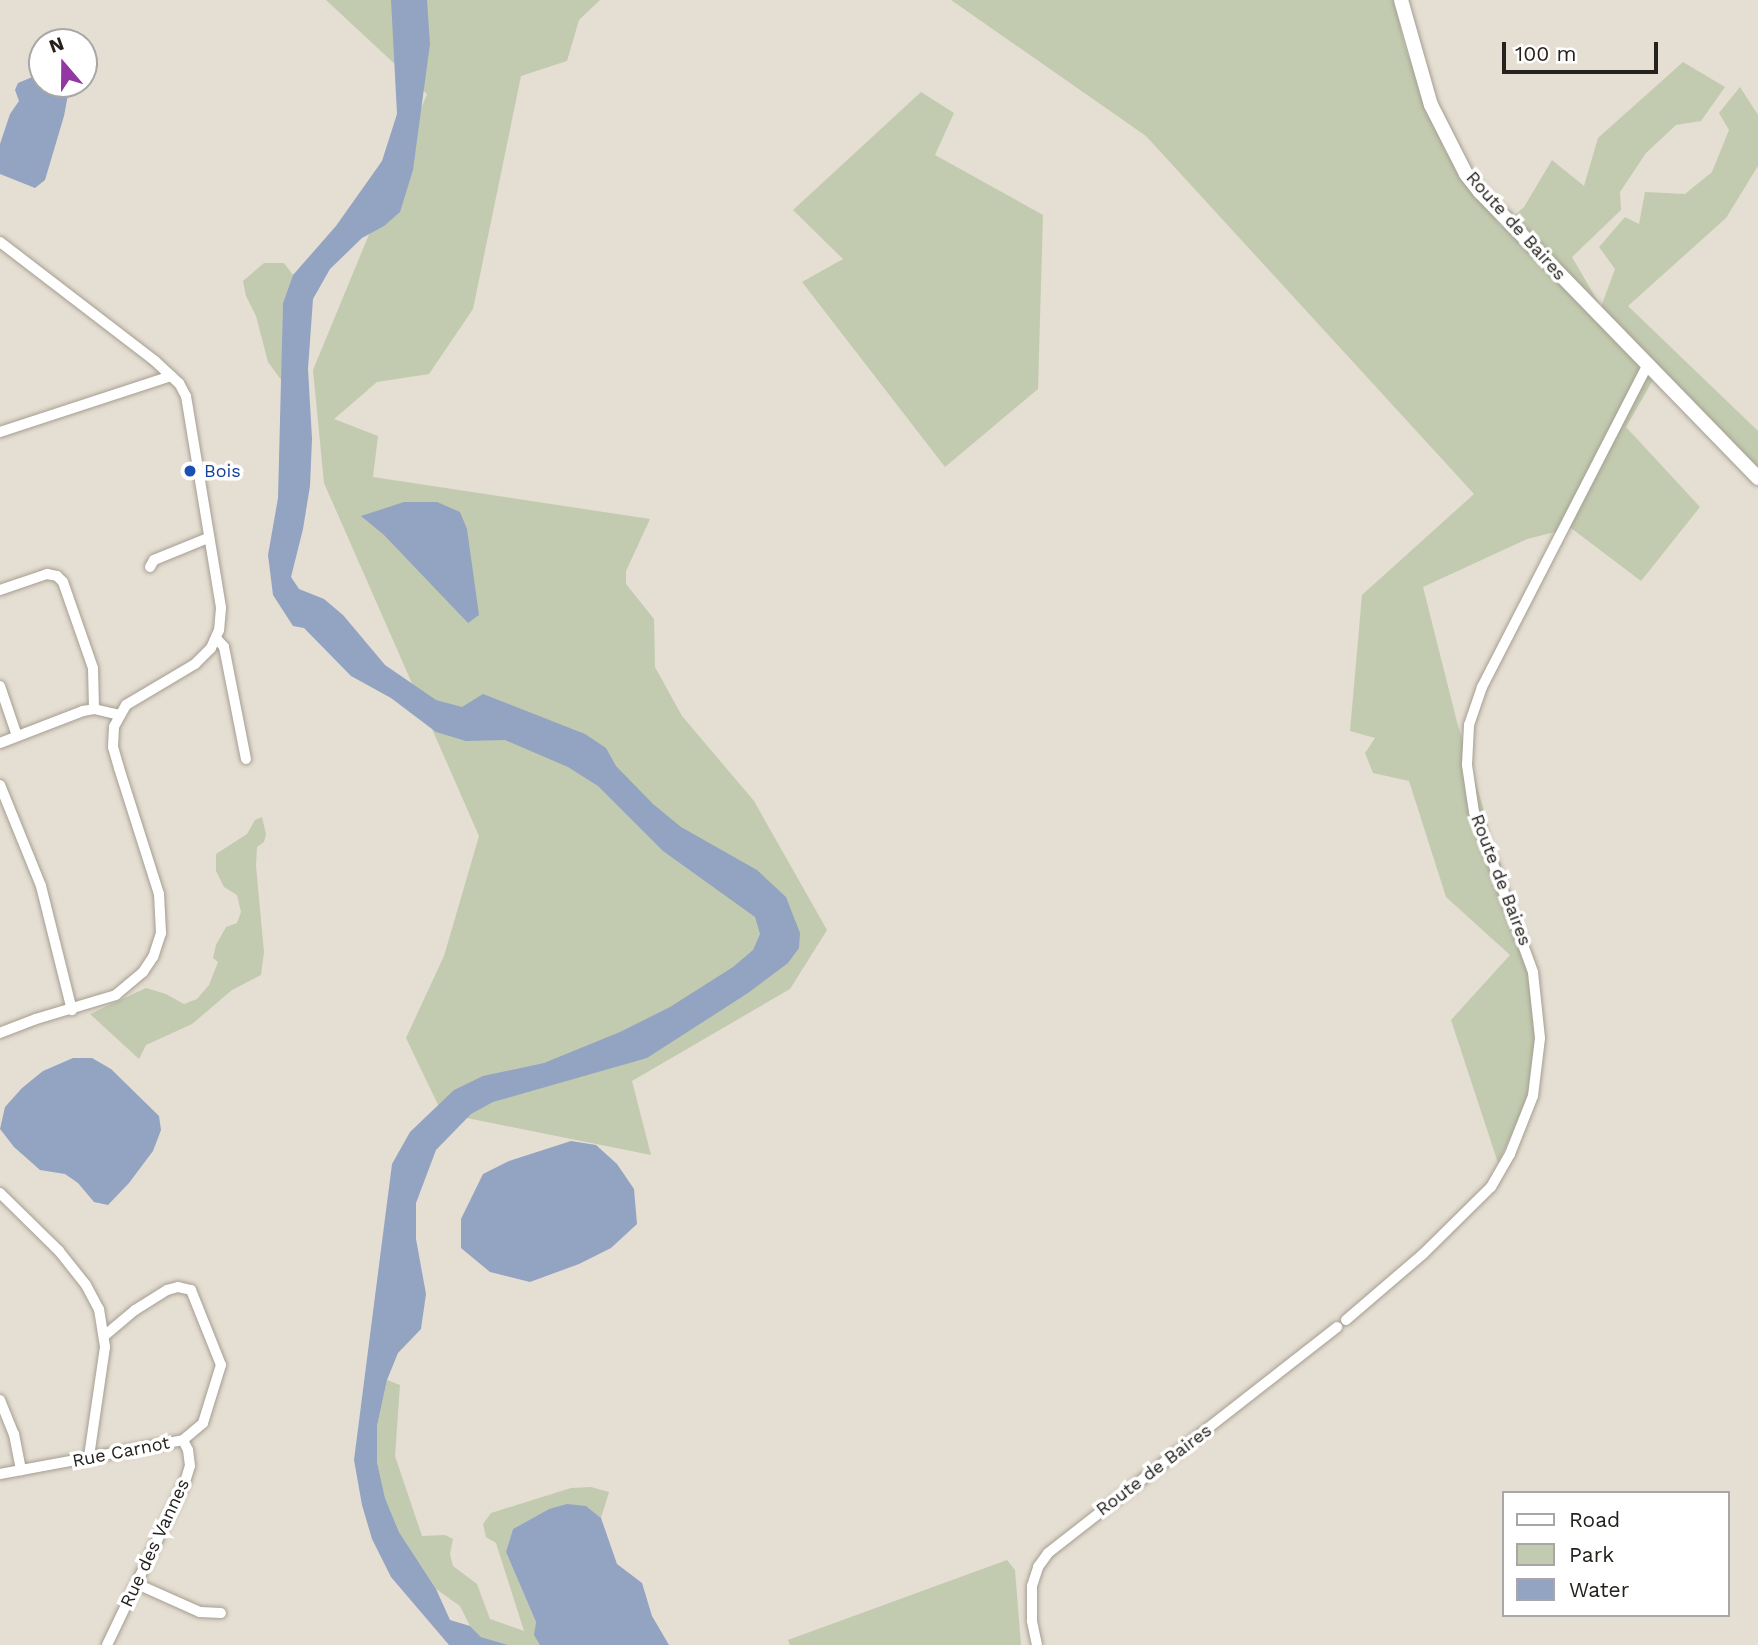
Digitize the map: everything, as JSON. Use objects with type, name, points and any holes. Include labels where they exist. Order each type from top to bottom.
[{"type":"street","name":"Route de Baires","points":[[1401,0],[1431,105],[1466,174],[1480,192],[1632,351],[1758,478]]},
{"type":"street","points":[[0,242],[155,360],[186,397],[221,608],[216,638],[195,664],[126,705],[118,715],[114,727],[113,747],[159,894],[161,933],[153,957],[127,987],[116,995],[0,1033]]},
{"type":"street","name":"Route de Baires","points":[[1037,1645],[1032,1621],[1032,1586],[1038,1567],[1048,1553],[1341,1324],[1423,1254],[1491,1187],[1510,1154],[1533,1096],[1540,1038],[1533,972],[1474,812],[1466,765],[1469,725],[1482,687],[1647,366]]},
{"type":"street","points":[[0,432],[171,376]]},
{"type":"street","points":[[150,567],[154,560],[208,538]]},
{"type":"street","points":[[0,590],[47,574],[57,576],[63,582],[93,668],[94,709]]},
{"type":"street","points":[[216,638],[224,647],[246,759]]},
{"type":"street","points":[[0,686],[17,736]]},
{"type":"street","points":[[0,743],[94,709],[118,715]]},
{"type":"street","points":[[0,785],[41,886],[72,1010]]},
{"type":"street","points":[[0,1194],[42,1231],[86,1285],[99,1309],[105,1335],[89,1458]]},
{"type":"street","name":"Rue Carnot","points":[[0,1474],[183,1440],[203,1423],[221,1370],[218,1354],[195,1295],[184,1287],[167,1290],[151,1299],[105,1335]]},
{"type":"street","points":[[0,1400],[14,1434],[21,1470]]},
{"type":"street","name":"Rue des Vannes","points":[[107,1645],[186,1482],[190,1465],[188,1450],[183,1440]]},
{"type":"street","points":[[137,1584],[200,1612],[220,1614]]},
{"type":"green space","points":[[326,0],[600,0],[579,20],[567,61],[521,76],[473,309],[429,374],[377,382],[334,419],[378,436],[373,477],[650,519],[626,571],[626,584],[654,619],[655,667],[682,716],[754,801],[827,930],[790,989],[632,1081],[651,1155],[442,1113],[406,1038],[444,956],[479,836],[324,483],[313,370],[427,94]]},
{"type":"green space","points":[[951,0],[1394,0],[1405,47],[1445,151],[1501,227],[1524,207],[1552,160],[1584,186],[1598,138],[1683,62],[1725,87],[1701,121],[1676,125],[1646,153],[1620,192],[1621,210],[1572,257],[1601,307],[1615,269],[1599,247],[1625,217],[1639,224],[1645,192],[1685,194],[1712,172],[1729,130],[1719,113],[1740,87],[1758,115],[1758,166],[1726,218],[1628,306],[1758,431],[1758,473],[1657,373],[1626,427],[1700,507],[1641,581],[1571,528],[1527,539],[1423,587],[1457,722],[1535,978],[1536,1082],[1498,1163],[1451,1020],[1510,955],[1446,897],[1409,781],[1373,773],[1365,753],[1375,738],[1350,731],[1362,595],[1474,494],[1146,136]]},
{"type":"green space","points":[[921,92],[954,113],[935,155],[1043,215],[1038,389],[945,467],[802,282],[843,259],[793,210]]},
{"type":"green space","points":[[264,263],[284,263],[293,275],[283,303],[282,381],[268,362],[243,281]]},
{"type":"green space","points":[[262,817],[266,834],[264,842],[257,847],[256,866],[264,952],[261,975],[232,990],[192,1024],[146,1045],[139,1059],[90,1014],[146,988],[166,994],[184,1004],[197,999],[209,985],[218,962],[213,958],[216,945],[226,927],[237,923],[241,912],[237,895],[224,887],[216,871],[216,854],[247,834],[255,820]]},
{"type":"green space","points":[[387,1380],[400,1385],[395,1456],[422,1536],[445,1535],[453,1539],[450,1554],[453,1566],[477,1584],[490,1619],[524,1631],[496,1543],[486,1537],[483,1524],[491,1513],[571,1488],[591,1487],[609,1492],[601,1518],[586,1506],[549,1509],[513,1529],[506,1552],[536,1622],[535,1635],[540,1645],[508,1645],[481,1637],[470,1626],[460,1606],[436,1589],[399,1532],[385,1498],[377,1462],[377,1426]]},
{"type":"green space","points":[[1007,1560],[1015,1570],[1021,1645],[790,1645],[788,1640]]},
{"type":"water","points":[[391,0],[427,0],[430,44],[413,170],[400,212],[384,226],[362,238],[330,269],[313,299],[308,369],[312,439],[310,486],[291,577],[299,589],[324,599],[343,615],[385,665],[436,700],[462,707],[483,694],[585,734],[606,748],[616,766],[653,804],[681,827],[757,870],[786,897],[800,933],[799,948],[788,963],[748,993],[647,1058],[493,1102],[471,1114],[436,1150],[416,1203],[416,1239],[426,1294],[421,1329],[398,1353],[387,1380],[377,1426],[377,1462],[385,1498],[399,1532],[436,1589],[450,1620],[470,1626],[481,1637],[508,1645],[449,1645],[391,1577],[372,1539],[362,1505],[354,1460],[392,1164],[410,1132],[454,1090],[483,1076],[544,1063],[620,1032],[670,1007],[733,967],[753,950],[760,934],[755,917],[663,851],[598,786],[568,767],[505,740],[466,741],[436,732],[391,698],[351,676],[304,628],[293,626],[273,595],[268,555],[278,498],[283,303],[293,275],[336,226],[382,161],[397,114]]},
{"type":"water","points":[[28,79],[28,98],[67,98],[45,180],[35,188],[0,174],[0,144],[10,114],[19,101],[15,90],[18,83]]},
{"type":"water","points":[[404,502],[437,502],[460,512],[467,529],[479,615],[468,623],[384,535],[361,516]]},
{"type":"water","points":[[73,1058],[92,1058],[111,1069],[159,1116],[161,1130],[153,1151],[108,1205],[94,1202],[78,1183],[65,1174],[40,1170],[14,1147],[0,1129],[5,1107],[22,1088],[43,1071]]},
{"type":"water","points":[[571,1141],[596,1145],[617,1164],[634,1189],[637,1224],[611,1248],[579,1264],[530,1282],[490,1272],[461,1248],[461,1219],[483,1174],[509,1161]]},
{"type":"water","points":[[567,1504],[586,1506],[601,1518],[617,1564],[642,1583],[652,1616],[669,1645],[540,1645],[534,1635],[536,1622],[506,1552],[513,1529],[549,1509]]},
{"type":"place","name":"Bois","points":[[190,471]]}]
